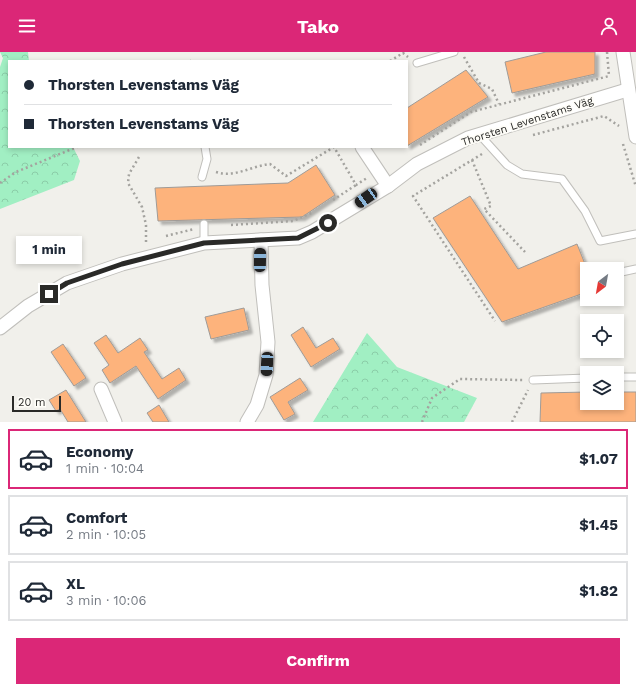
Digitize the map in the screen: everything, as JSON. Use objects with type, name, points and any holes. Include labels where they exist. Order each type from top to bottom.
[{"type":"street","points":[[623,52],[636,133]]},
{"type":"street","name":"Thorsten Levenstams Väg","points":[[0,328],[28,306],[67,283],[122,264],[204,243],[298,238],[312,232],[388,186],[417,164],[468,138],[628,90]]},
{"type":"street","points":[[363,148],[388,186]]},
{"type":"street","points":[[247,422],[257,405],[266,375],[268,342],[262,285],[261,240]]},
{"type":"street","points":[[100,389],[115,422]]},
{"type":"lane","points":[[417,63],[454,52]]},
{"type":"lane","points":[[480,134],[507,165],[522,174],[562,179],[585,211],[600,241],[636,234]]},
{"type":"lane","points":[[202,177],[207,159],[205,148]]},
{"type":"lane","points":[[204,226],[204,243]]},
{"type":"lane","points":[[624,272],[636,269]]},
{"type":"lane","points":[[624,377],[636,376]]},
{"type":"lane","points":[[533,380],[580,378]]},
{"type":"path","points":[[461,52],[479,83],[492,89],[499,104]]},
{"type":"path","points":[[392,60],[403,53]]},
{"type":"path","points":[[418,146],[471,112],[609,76]]},
{"type":"path","points":[[531,136],[604,116],[619,126]]},
{"type":"path","points":[[0,183],[16,172],[75,148]]},
{"type":"path","points":[[217,165],[215,172],[233,174],[261,165],[270,164],[286,176],[334,148],[356,185]]},
{"type":"path","points":[[492,148],[413,196],[495,321]]},
{"type":"path","points":[[139,157],[129,174],[128,183],[142,207],[146,225],[145,242],[151,240]]},
{"type":"path","points":[[472,160],[491,206],[484,209],[525,252]]},
{"type":"path","points":[[330,202],[378,171]]},
{"type":"path","points":[[164,236],[204,226],[293,221],[318,211]]},
{"type":"path","points":[[422,422],[432,398],[460,379],[533,380],[512,422]]},
{"type":"green space","points":[[0,52],[28,52],[29,60],[8,60],[8,148],[74,148],[80,161],[74,180],[0,209],[0,67],[3,58]]},
{"type":"green space","points":[[367,333],[397,367],[477,398],[464,422],[313,422]]},
{"type":"building","points":[[546,52],[595,52],[595,74],[512,93],[505,62]]},
{"type":"building","points":[[466,70],[488,97],[408,145],[408,107]]},
{"type":"building","points":[[316,165],[335,195],[302,217],[158,221],[155,188],[288,183]]},
{"type":"building","points":[[470,196],[518,269],[577,244],[584,262],[580,262],[580,294],[502,322],[433,218]]},
{"type":"building","points":[[244,308],[249,330],[211,339],[205,317]]},
{"type":"building","points":[[303,327],[316,348],[333,338],[340,349],[311,367],[291,335]]},
{"type":"building","points":[[106,335],[118,353],[140,338],[148,350],[144,352],[162,379],[179,368],[186,380],[158,399],[136,366],[110,383],[102,370],[109,365],[94,343]]},
{"type":"building","points":[[63,344],[86,378],[74,386],[51,352]]},
{"type":"building","points":[[300,378],[308,390],[288,402],[295,414],[284,420],[270,397]]},
{"type":"building","points":[[66,390],[86,422],[68,422],[60,409],[56,411],[49,400]]},
{"type":"building","points":[[580,392],[580,410],[624,410],[624,392],[636,392],[636,422],[540,422],[541,393]]},
{"type":"building","points":[[159,405],[169,422],[153,422],[147,413]]},
{"type":"route","points":[[49,294],[67,283],[122,264],[204,243],[298,238],[328,223]]}]
